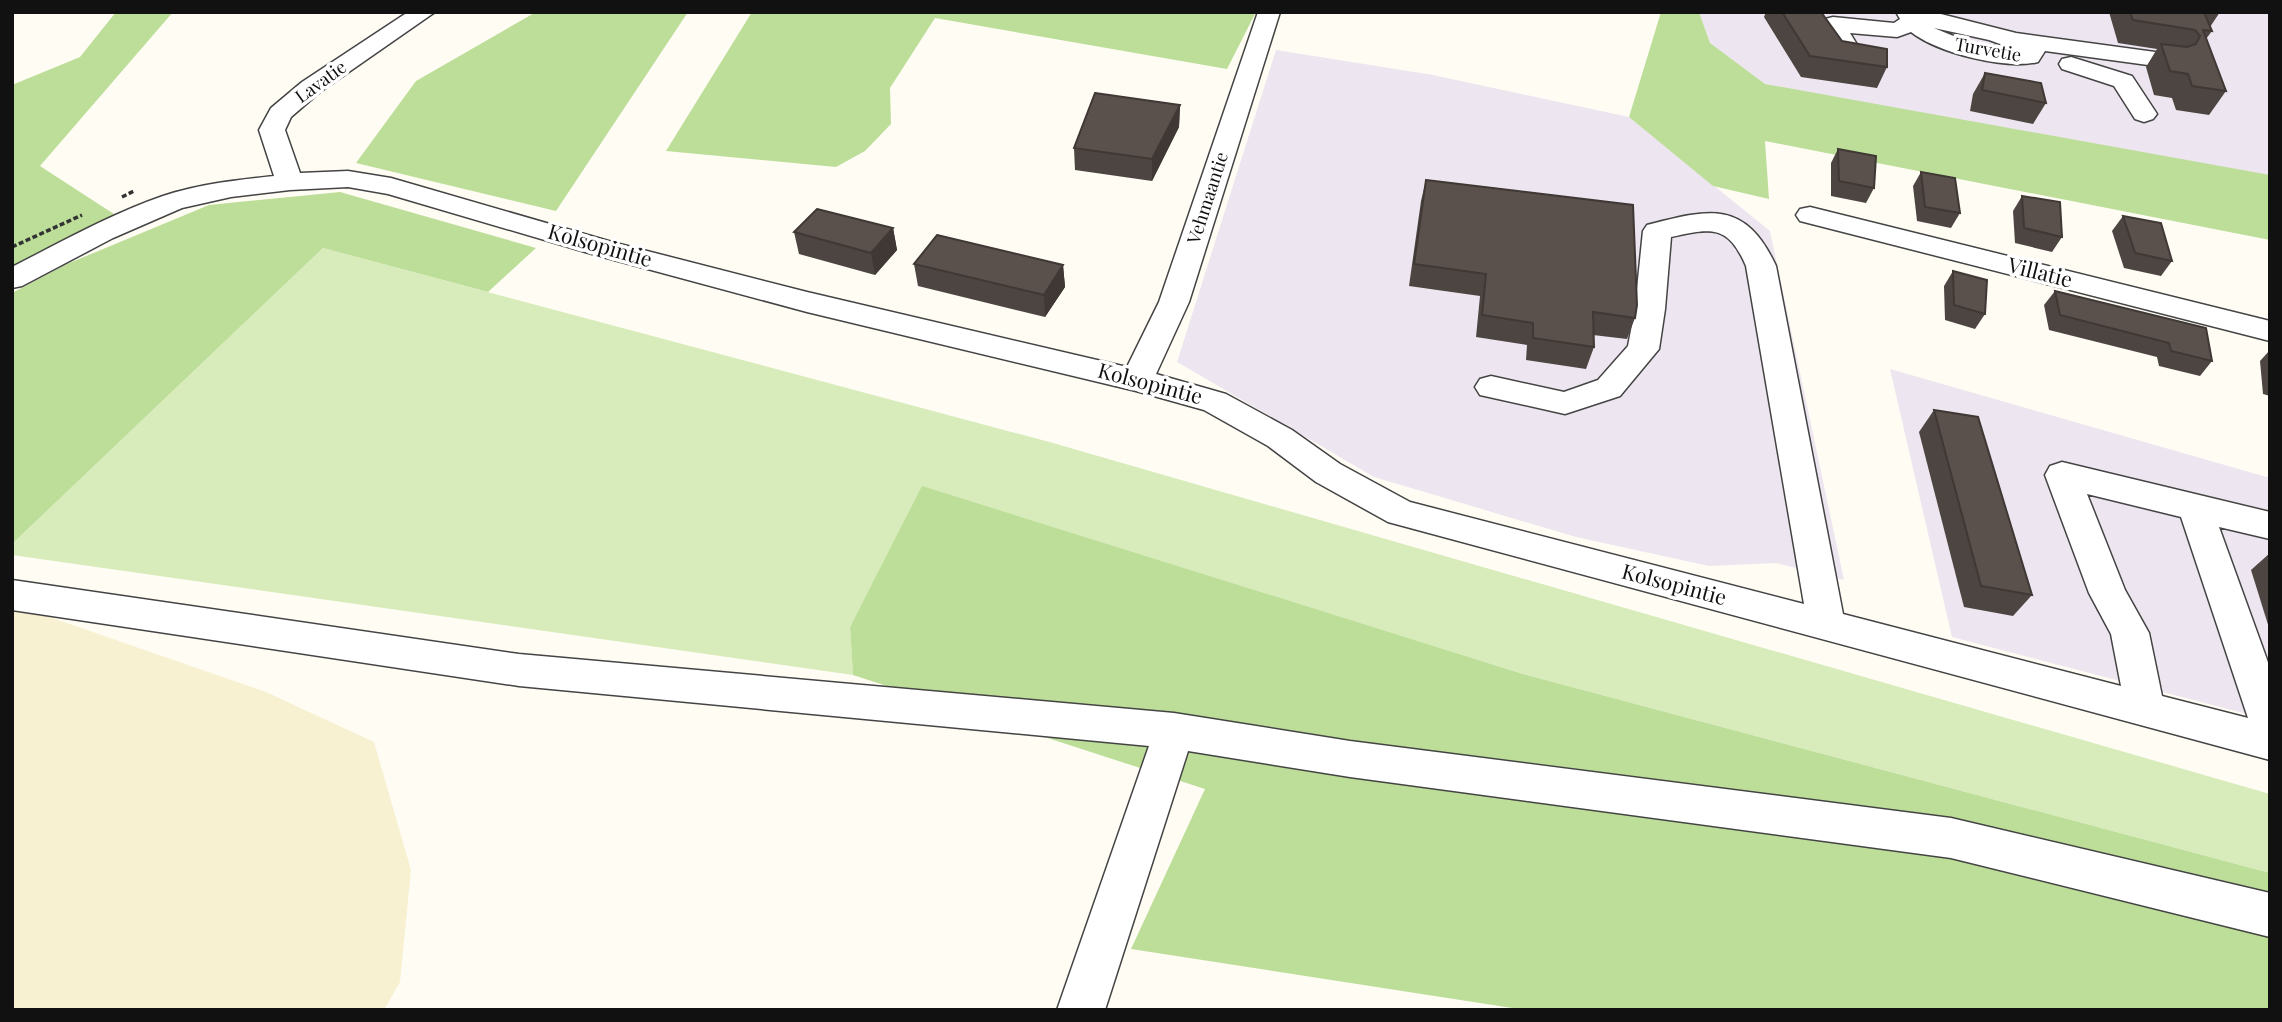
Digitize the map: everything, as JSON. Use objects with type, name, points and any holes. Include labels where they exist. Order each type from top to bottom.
[{"type":"street","name":"Lavatie","points":[[290,182],[272,130],[280,113],[310,87],[424,12]]},
{"type":"street","name":"Vehmaantie","points":[[1137,380],[1174,302],[1269,12]]},
{"type":"street","name":"Turvetie","points":[[1910,16],[1923,33],[1942,42],[2016,57],[2030,57],[2025,46]]},
{"type":"street","points":[[1852,56],[1832,24],[1897,30],[1910,16]]},
{"type":"street","points":[[2025,46],[2170,61]]},
{"type":"street","points":[[2025,46],[2123,81],[2144,114]]},
{"type":"street","name":"Kolsopintie","points":[[12,279],[103,232],[173,202],[231,189],[290,182],[348,179],[391,186],[602,248],[768,292],[1137,380],[1215,402],[1280,438],[1328,473],[1400,513],[2270,742]]},
{"type":"street","points":[[1639,213],[1735,226],[1753,242],[1772,314],[1826,625]]},
{"type":"street","name":"Villatie","points":[[1810,215],[2270,331]]},
{"type":"street","points":[[1491,387],[1565,403],[1609,388],[1643,349],[1650,309],[1657,231],[1705,221]]},
{"type":"street","points":[[2146,710],[2130,633],[2108,593],[2062,475],[2270,526]]},
{"type":"street","points":[[2195,508],[2270,725]]},
{"type":"street","points":[[12,595],[519,670],[1174,732],[1350,759],[1951,838],[2270,915]]},
{"type":"street","points":[[1081,1010],[1174,732]]},
{"type":"path","points":[[122,197],[134,191]]},
{"type":"path","points":[[12,247],[85,214]]},
{"type":"shaded area","points":[[1699,12],[2270,12],[2270,179],[1764,84],[1710,43]]},
{"type":"shaded area","points":[[1276,50],[1433,75],[1629,117],[1770,231],[1844,580],[1776,563],[1709,566],[1576,537],[1374,477],[1177,362]]},
{"type":"shaded area","points":[[1890,369],[2270,478],[2270,720],[1952,637]]},
{"type":"shaded area","points":[[12,604],[266,692],[374,742],[411,870],[400,982],[384,1010],[12,1010]]},
{"type":"green space","points":[[116,12],[173,12],[40,166],[117,216],[12,269],[12,85],[80,57]]},
{"type":"green space","points":[[536,12],[688,12],[556,211],[356,163],[416,81]]},
{"type":"green space","points":[[752,12],[1256,12],[1227,69],[935,18],[890,88],[891,124],[865,151],[836,167],[666,151]]},
{"type":"green space","points":[[1661,12],[1699,12],[1710,43],[1765,84],[2270,175],[2270,240],[1765,141],[1769,199],[1713,186],[1629,117]]},
{"type":"green space","points":[[340,192],[536,248],[488,292],[323,248],[12,544],[12,293],[67,264],[209,205]]},
{"type":"green space","points":[[323,248],[1053,443],[2270,794],[2270,873],[1523,674],[923,487],[850,627],[853,675],[12,555],[12,544]]},
{"type":"green space","points":[[922,486],[1523,674],[2270,873],[2270,1010],[1525,1010],[1131,949],[1205,789],[853,675],[850,627]]},
{"type":"building","points":[[1782,12],[1821,12],[1842,41],[1887,49],[1887,67],[1810,56]]},
{"type":"building","points":[[2130,12],[2204,12],[2212,31],[2203,30],[2226,91],[2192,86],[2188,74],[2170,71],[2161,44],[2187,47],[2196,44],[2200,36],[2195,30],[2133,20]]},
{"type":"building","points":[[1985,73],[2041,83],[2046,103],[1982,90]]},
{"type":"building","points":[[1095,93],[1180,105],[1152,159],[1074,148]]},
{"type":"building","points":[[1838,149],[1876,156],[1874,188],[1839,181]]},
{"type":"building","points":[[1921,172],[1955,178],[1960,213],[1925,207]]},
{"type":"building","points":[[1426,180],[1633,205],[1637,305],[1635,318],[1593,312],[1594,347],[1533,338],[1533,323],[1482,315],[1486,274],[1414,264]]},
{"type":"building","points":[[2022,196],[2060,202],[2062,237],[2024,228]]},
{"type":"building","points":[[817,209],[893,228],[871,253],[794,232]]},
{"type":"building","points":[[2123,216],[2161,223],[2172,261],[2135,253]]},
{"type":"building","points":[[937,235],[1063,265],[1044,295],[914,264]]},
{"type":"building","points":[[1953,271],[1987,280],[1985,314],[1954,305]]},
{"type":"building","points":[[2055,291],[2206,328],[2212,361],[2171,351],[2169,343],[2060,315]]},
{"type":"building","points":[[1934,410],[1978,417],[2032,595],[1981,586]]}]
